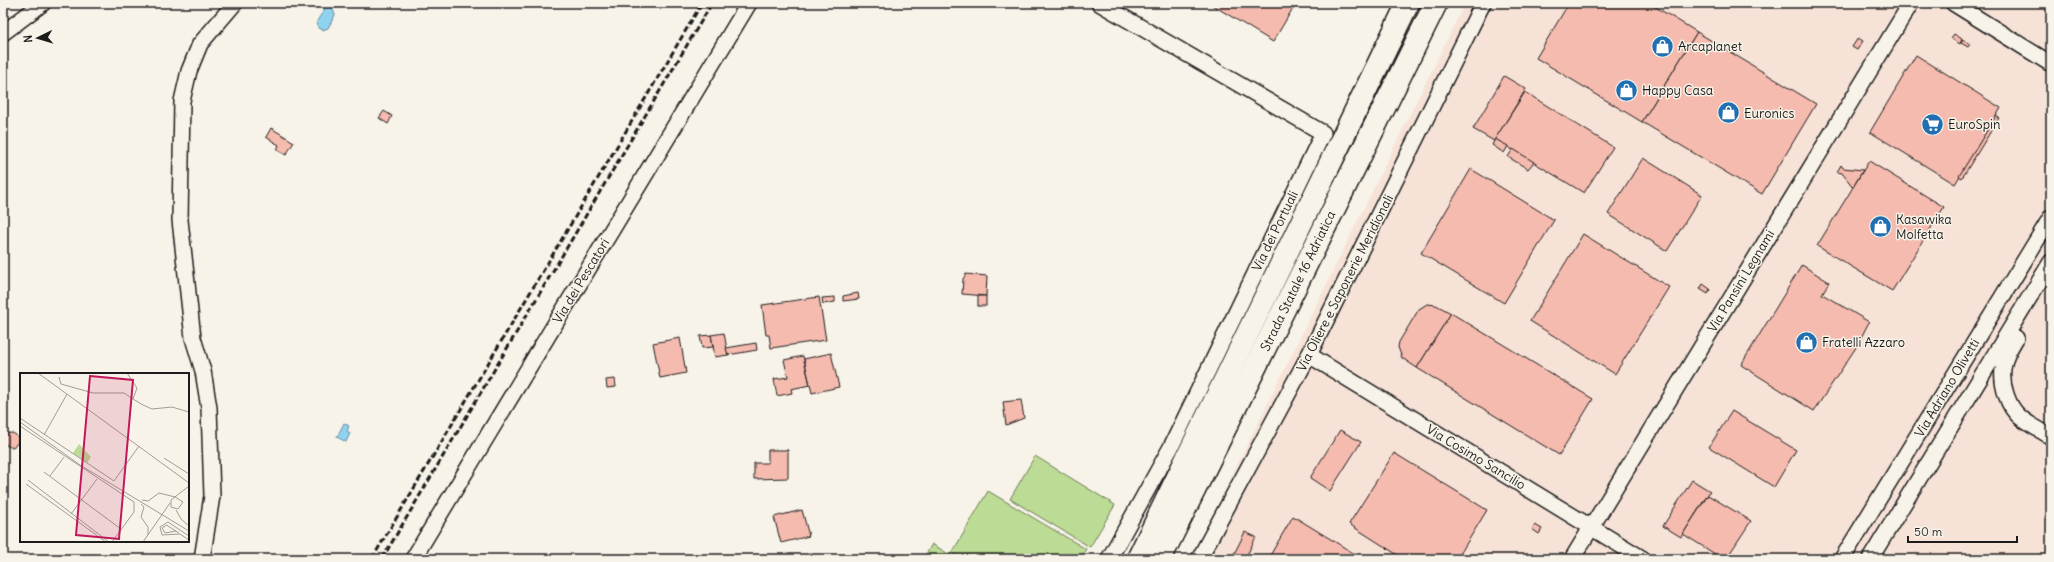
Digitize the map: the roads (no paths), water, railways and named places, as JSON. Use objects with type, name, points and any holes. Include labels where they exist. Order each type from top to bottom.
[{"type":"highway","name":"Strada Statale 16 Adriatica","points":[[1138,559],[1408,3]]},
{"type":"highway","name":"Strada Statale 16 Adriatica","points":[[1160,559],[1436,3]]},
{"type":"street","points":[[3,33],[43,3]]},
{"type":"street","points":[[202,559],[212,496],[209,408],[204,371],[193,338],[180,220],[182,101],[189,71],[200,44],[235,3]]},
{"type":"street","name":"Via dei Pescatori","points":[[413,559],[749,3]]},
{"type":"street","name":"Via dei Portuali","points":[[1099,3],[1323,133],[1171,447],[1109,559]]},
{"type":"street","name":"Via Oliere e Saponerie Meridionali","points":[[1199,559],[1309,355],[1483,3]]},
{"type":"street","name":"Via Pansini Legnami","points":[[1572,559],[1911,3]]},
{"type":"street","points":[[1953,3],[2051,64]]},
{"type":"street","name":"Via Adriano Olivetti","points":[[1842,559],[2051,217]]},
{"type":"street","name":"Via Adriano Olivetti","points":[[1870,559],[2051,262]]},
{"type":"street","points":[[2051,282],[2009,350],[2003,369],[2004,386],[2009,402],[2019,417],[2051,436]]},
{"type":"street","name":"Via Cosimo Sancilio","points":[[1309,355],[1643,559]]},
{"type":"water","points":[[326,7],[332,7],[335,15],[328,28],[323,30],[318,28],[317,21]]},
{"type":"water","points":[[344,423],[349,426],[347,431],[350,433],[346,442],[337,437]]},
{"type":"railway","points":[[372,559],[702,3]]},
{"type":"railway","points":[[382,559],[712,3]]},
{"type":"place","name":"Arcaplanet","points":[[1663,46]]},
{"type":"place","name":"Happy Casa","points":[[1626,90]]},
{"type":"place","name":"Euronics","points":[[1729,113]]},
{"type":"place","name":"EuroSpin","points":[[1933,124]]},
{"type":"place","name":"Kasawika Molfetta","points":[[1881,226]]},
{"type":"place","name":"Fratelli Azzaro","points":[[1807,342]]}]
